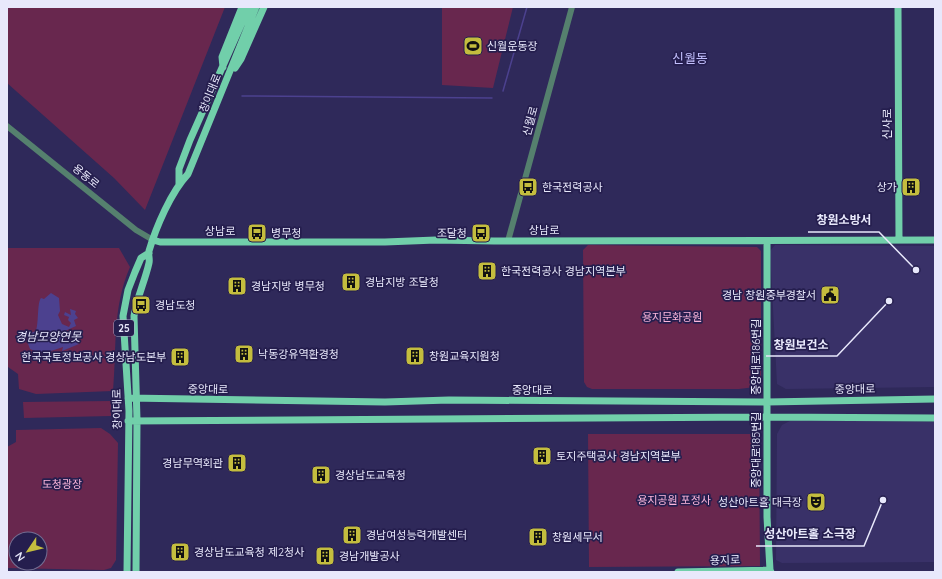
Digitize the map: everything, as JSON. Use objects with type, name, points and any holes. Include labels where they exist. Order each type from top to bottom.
[{"type":"main road","points":[[223,68],[222,57],[242,7]]},
{"type":"main road","name":"창이대로","points":[[136,572],[137,399],[134,316],[142,282],[150,261],[149,253],[153,240],[178,184],[179,169],[187,147],[249,7]]},
{"type":"main road","name":"창이대로","points":[[178,184],[188,174],[256,7]]},
{"type":"main road","points":[[229,76],[242,59],[264,7]]},
{"type":"main road","name":"신사로","points":[[898,7],[899,240]]},
{"type":"main road","name":"상남로","points":[[153,240],[935,240]]},
{"type":"main road","name":"중앙대로186번길","points":[[767,241],[767,402]]},
{"type":"main road","name":"창이대로","points":[[127,572],[129,411],[124,310],[128,290],[135,272],[142,258],[149,253]]},
{"type":"main road","name":"중앙대로","points":[[128,398],[385,402],[457,400],[767,402],[935,399]]},
{"type":"main road","name":"중앙대로185번길","points":[[767,402],[767,516],[770,571]]},
{"type":"main road","points":[[128,421],[767,417],[935,418]]},
{"type":"main road","name":"용지로","points":[[678,572],[770,571]]},
{"type":"street","name":"신월로","points":[[508,241],[572,7]]},
{"type":"street","name":"용동로","points":[[7,126],[136,230],[153,240]]},
{"type":"shaded area","points":[[775,245],[935,246],[935,387],[786,389],[777,384],[770,251]]},
{"type":"shaded area","points":[[790,421],[935,422],[935,562],[782,563],[776,560],[777,434],[782,425]]},
{"type":"green space","points":[[7,7],[225,7],[145,210],[114,178],[7,83]]},
{"type":"green space","name":"신월운동장","points":[[442,7],[513,7],[493,88],[442,85]]},
{"type":"green space","name":"용지문화공원","points":[[588,245],[757,247],[761,251],[761,383],[755,387],[739,389],[592,389],[587,387],[584,382],[583,250]]},
{"type":"green space","points":[[8,248],[119,248],[130,267],[120,298],[116,328],[113,391],[36,394],[19,389],[18,374],[8,367]]},
{"type":"green space","points":[[111,401],[111,416],[24,418],[23,402]]},
{"type":"green space","name":"도청광장","points":[[101,428],[110,434],[118,443],[116,560],[111,568],[104,570],[48,569],[48,531],[8,531],[8,568],[7,447],[16,442],[16,430]]},
{"type":"green space","name":"용지공원 포정사","points":[[588,434],[759,434],[760,566],[589,567]]},
{"type":"water","name":"경남모양연못","points":[[51,293],[59,298],[60,311],[58,315],[62,324],[69,327],[71,323],[68,320],[69,317],[64,315],[65,312],[71,315],[70,309],[76,311],[75,314],[78,318],[74,320],[76,326],[65,331],[67,337],[62,337],[62,341],[65,343],[72,343],[72,336],[79,340],[77,343],[79,344],[62,351],[63,347],[40,353],[30,349],[27,341],[32,338],[31,333],[36,331],[38,308],[41,298],[44,299]]},
{"type":"waterway","points":[[503,91],[527,7]]},
{"type":"waterway","points":[[242,96],[492,98]]},
{"type":"place","name":"신월운동장","points":[[473,46]]},
{"type":"place","name":"한국전력공사","points":[[528,187]]},
{"type":"place","name":"상가","points":[[911,187]]},
{"type":"place","name":"병무청","points":[[257,233]]},
{"type":"place","name":"조달청","points":[[481,233]]},
{"type":"place","name":"창원소방서","points":[[916,270]]},
{"type":"place","name":"한국전력공사 경남지역본부","points":[[487,271]]},
{"type":"place","name":"경남지방 조달청","points":[[351,282]]},
{"type":"place","name":"경남지방 병무청","points":[[237,286]]},
{"type":"place","name":"경남 창원중부경찰서","points":[[830,295]]},
{"type":"place","name":"창원보건소","points":[[889,301]]},
{"type":"place","name":"경남도청","points":[[141,305]]},
{"type":"place","name":"낙동강유역환경청","points":[[244,354]]},
{"type":"place","name":"창원교육지원청","points":[[415,356]]},
{"type":"place","name":"한국국토정보공사 경상남도본부","points":[[180,357]]},
{"type":"place","name":"토지주택공사 경남지역본부","points":[[542,456]]},
{"type":"place","name":"경남무역회관","points":[[237,463]]},
{"type":"place","name":"경상남도교육청","points":[[321,475]]},
{"type":"place","name":"성산아트홀 소극장","points":[[883,500]]},
{"type":"place","name":"성산아트홀 대극장","points":[[816,502]]},
{"type":"place","name":"경남여성능력개발센터","points":[[352,535]]},
{"type":"place","name":"창원세무서","points":[[538,537]]},
{"type":"place","name":"경상남도교육청 제2청사","points":[[180,552]]},
{"type":"place","name":"경남개발공사","points":[[325,556]]},
{"type":"district","name":"신월동","points":[[690,58]]}]
